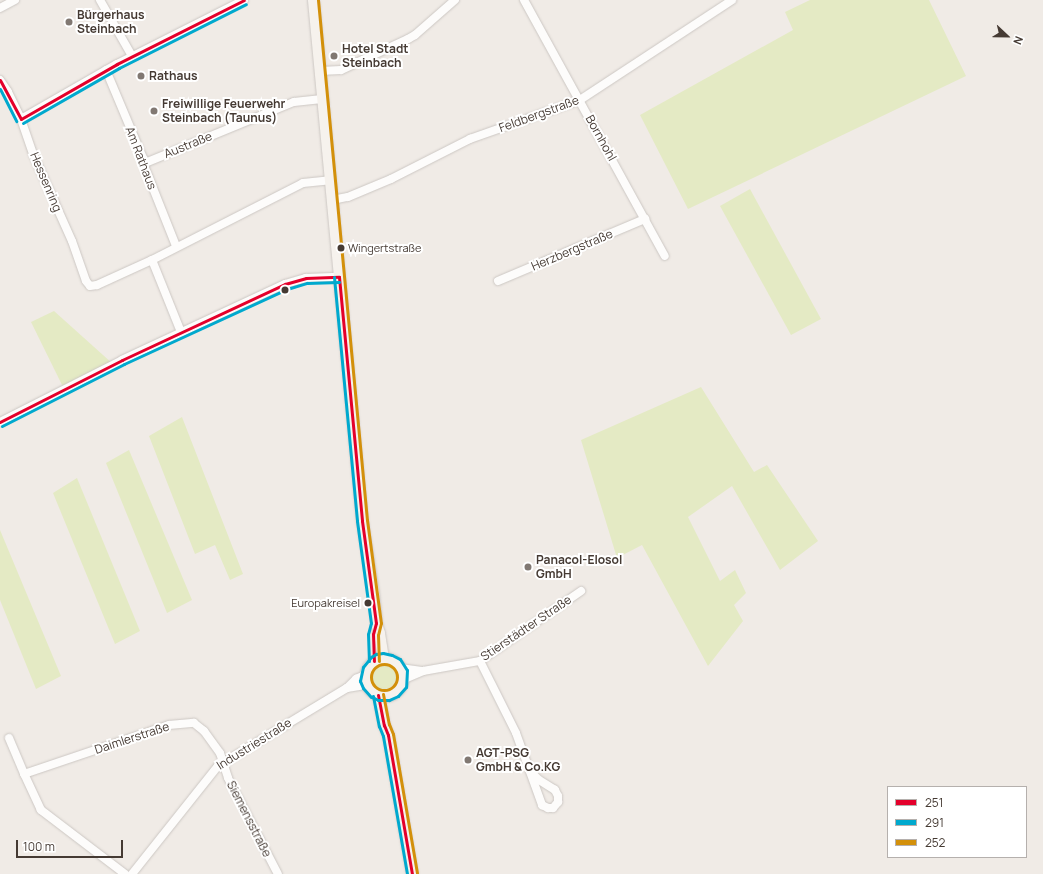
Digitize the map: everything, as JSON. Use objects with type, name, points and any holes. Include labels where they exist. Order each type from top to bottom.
[{"type":"main road","points":[[313,0],[362,521],[373,592],[376,623],[373,634],[378,660]]},
{"type":"main road","points":[[390,659],[400,668],[402,680],[398,688],[391,694],[378,695],[370,689],[366,680],[367,670],[378,660],[390,659]]},
{"type":"main road","points":[[388,735],[391,694]]},
{"type":"main road","points":[[378,695],[384,725],[388,735],[412,874]]},
{"type":"street","points":[[0,8],[15,0]]},
{"type":"street","points":[[100,0],[132,56]]},
{"type":"street","points":[[21,119],[132,56],[244,0]]},
{"type":"street","points":[[320,71],[341,70],[408,39],[455,0]]},
{"type":"street","name":"Bornhohl","points":[[524,0],[665,256]]},
{"type":"street","name":"Feldbergstraße","points":[[332,200],[348,197],[390,179],[470,139],[580,100],[732,0]]},
{"type":"street","name":"Am Rathaus","points":[[106,70],[145,163],[145,168],[176,246]]},
{"type":"street","name":"Hessenring","points":[[0,80],[8,92],[21,119],[33,154],[72,241],[86,281],[90,286],[97,285],[152,260]]},
{"type":"street","name":"Austraße","points":[[145,163],[294,102],[322,99]]},
{"type":"street","points":[[181,332],[152,260],[176,246],[302,183],[330,180]]},
{"type":"street","name":"Herzbergstraße","points":[[498,281],[645,219]]},
{"type":"street","points":[[0,422],[181,332],[284,284],[306,278],[339,277]]},
{"type":"street","name":"Stierstädter Straße","points":[[402,680],[423,671],[480,661],[581,591]]},
{"type":"street","points":[[480,661],[516,733],[530,771]]},
{"type":"street","name":"Stierstädter Straße","points":[[400,668],[423,671]]},
{"type":"street","name":"Industriestraße","points":[[132,874],[209,775],[223,763],[347,688],[356,679],[366,680]]},
{"type":"street","name":"Daimlerstraße","points":[[24,774],[180,723],[194,723],[204,731],[220,753],[223,763]]},
{"type":"street","points":[[9,738],[41,810],[125,874]]},
{"type":"street","name":"Siemensstraße","points":[[223,763],[228,778],[278,874]]},
{"type":"green space","points":[[810,0],[929,0],[966,76],[688,209],[640,115],[793,30],[785,12]]},
{"type":"green space","points":[[750,189],[821,319],[791,335],[720,206]]},
{"type":"green space","points":[[54,311],[113,364],[64,389],[31,322]]},
{"type":"green space","points":[[701,387],[754,472],[767,465],[818,541],[780,570],[732,486],[688,517],[720,581],[735,570],[746,593],[734,605],[743,621],[708,666],[642,545],[617,558],[581,440]]},
{"type":"green space","points":[[182,417],[243,574],[230,580],[215,545],[195,554],[149,436]]},
{"type":"green space","points":[[129,450],[192,600],[167,613],[106,463]]},
{"type":"green space","points":[[77,478],[140,631],[115,644],[53,493]]},
{"type":"green space","points":[[0,530],[61,676],[36,689],[0,600]]},
{"type":"green space","points":[[384,665],[393,668],[396,677],[393,686],[384,689],[375,686],[372,677],[375,668]]},
{"type":"transit line","name":"251","points":[[21,119],[117,64],[244,0]]},
{"type":"transit line","name":"252","points":[[318,0],[367,520],[381,623],[378,635],[379,661]]},
{"type":"transit line","name":"291","points":[[23,123],[119,68],[246,4]]},
{"type":"transit line","name":"251","points":[[0,80],[21,119]]},
{"type":"transit line","name":"291","points":[[0,89],[16,121]]},
{"type":"transit line","name":"291","points":[[334,277],[357,521],[371,623],[368,634],[369,661]]},
{"type":"transit line","name":"251","points":[[339,277],[362,521],[376,623],[373,634],[374,661]]},
{"type":"transit line","name":"251","points":[[0,422],[122,360],[285,284],[306,278],[339,277]]},
{"type":"transit line","name":"291","points":[[2,426],[124,364],[287,289],[307,283],[339,282]]},
{"type":"transit line","name":"291","points":[[371,697],[363,688],[360,681],[363,667],[371,657],[376,654],[383,653],[400,659],[407,670],[406,687],[398,696],[389,700],[378,700],[372,697]]},
{"type":"transit line","name":"252","points":[[384,664],[393,668],[397,677],[393,686],[384,690],[375,686],[371,677],[375,668],[384,664]]},
{"type":"transit line","name":"252","points":[[383,694],[389,724],[393,734],[417,873]]},
{"type":"transit line","name":"251","points":[[378,695],[384,725],[388,735],[412,874]]},
{"type":"transit line","name":"291","points":[[373,696],[379,726],[383,736],[407,874]]},
{"type":"place","name":"Bürgerhaus Steinbach","points":[[69,22]]},
{"type":"place","name":"Hotel Stadt Steinbach","points":[[334,56]]},
{"type":"place","name":"Rathaus","points":[[141,76]]},
{"type":"place","name":"Freiwillige Feuerwehr Steinbach (Taunus)","points":[[154,111]]},
{"type":"place","name":"Wingertstraße","points":[[341,248]]},
{"type":"place","name":"Panacol-Elosol GmbH","points":[[528,567]]},
{"type":"place","name":"Europakreisel","points":[[368,603]]},
{"type":"place","name":"AGT-PSG GmbH & Co.KG","points":[[468,760]]}]
